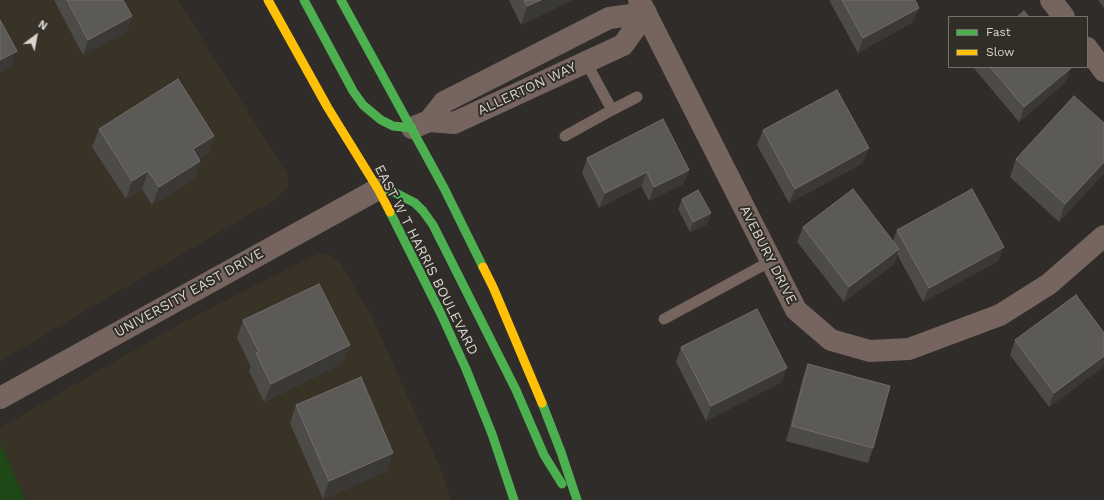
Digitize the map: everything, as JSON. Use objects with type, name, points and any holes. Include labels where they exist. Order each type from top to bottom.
[{"type":"main road","name":"EAST W T HARRIS BOULEVARD","points":[[268,0],[328,108],[378,189],[441,314],[466,369],[492,434],[514,500]]},
{"type":"main road","points":[[304,0],[353,91],[363,105],[381,120],[393,126],[420,124]]},
{"type":"main road","points":[[341,0],[420,124],[444,188],[493,287],[535,384],[561,452],[577,500]]},
{"type":"main road","points":[[378,189],[394,192],[415,204],[424,211],[433,225],[516,390],[544,455],[572,500]]},
{"type":"street","points":[[1051,0],[1063,16]]},
{"type":"street","name":"ALLERTON WAY","points":[[420,124],[444,102],[609,18],[642,7]]},
{"type":"street","name":"ALLERTON WAY","points":[[420,124],[454,123],[623,46],[642,7]]},
{"type":"street","name":"AVEBURY DRIVE","points":[[642,7],[796,310],[831,340],[870,351],[908,349],[1000,315],[1049,284],[1104,236]]},
{"type":"street","points":[[1088,49],[1104,71]]},
{"type":"street","name":"UNIVERSITY EAST DRIVE","points":[[0,398],[378,189]]},
{"type":"lane","points":[[586,62],[612,110]]},
{"type":"lane","points":[[565,136],[636,97]]},
{"type":"lane","points":[[664,319],[771,261]]},
{"type":"shaded area","points":[[0,0],[178,0],[287,174],[288,185],[279,197],[0,361]]},
{"type":"shaded area","points":[[327,253],[340,262],[372,317],[441,470],[451,500],[25,500],[0,443],[0,428],[181,323],[317,254]]},
{"type":"green space","points":[[0,443],[25,500],[0,500]]},
{"type":"building","points":[[67,0],[123,0],[132,16],[88,40]]},
{"type":"building","points":[[524,0],[541,0],[527,6]]},
{"type":"building","points":[[842,0],[915,0],[919,8],[863,38]]},
{"type":"building","points":[[1024,11],[1028,16],[1018,16]]},
{"type":"building","points":[[0,20],[17,51],[0,60]]},
{"type":"building","points":[[991,68],[1071,68],[1024,107]]},
{"type":"building","points":[[178,79],[214,136],[193,149],[200,161],[159,187],[148,171],[132,181],[99,129]]},
{"type":"building","points":[[837,90],[869,148],[795,189],[763,130]]},
{"type":"building","points":[[1074,96],[1104,123],[1104,162],[1065,204],[1016,159]]},
{"type":"building","points":[[663,119],[689,170],[654,187],[647,172],[605,193],[587,158]]},
{"type":"building","points":[[853,189],[899,249],[849,287],[803,227]]},
{"type":"building","points":[[972,189],[1004,247],[929,288],[897,230]]},
{"type":"building","points":[[698,190],[711,213],[693,222],[682,199]]},
{"type":"building","points":[[319,284],[350,345],[271,384],[256,353],[259,352],[243,320]]},
{"type":"building","points":[[1076,295],[1104,333],[1104,356],[1054,393],[1015,340]]},
{"type":"building","points":[[757,309],[787,368],[711,406],[681,347]]},
{"type":"building","points":[[808,364],[890,386],[873,448],[792,426]]},
{"type":"building","points":[[361,377],[393,453],[329,481],[296,405]]},
{"type":"traffic: fast","points":[[304,0],[353,91],[363,105],[381,120],[393,126],[412,128]]},
{"type":"traffic: fast","points":[[341,0],[444,188],[483,267]]},
{"type":"traffic: fast","points":[[378,189],[394,192],[415,203],[433,225],[516,390],[544,455],[562,484]]},
{"type":"traffic: fast","points":[[390,212],[441,314],[466,369],[492,434],[514,500]]},
{"type":"traffic: fast","points":[[542,403],[561,452],[577,500]]},
{"type":"traffic: slow","points":[[268,0],[328,108],[378,189],[390,212]]},
{"type":"traffic: slow","points":[[483,267],[493,287],[542,403]]}]
